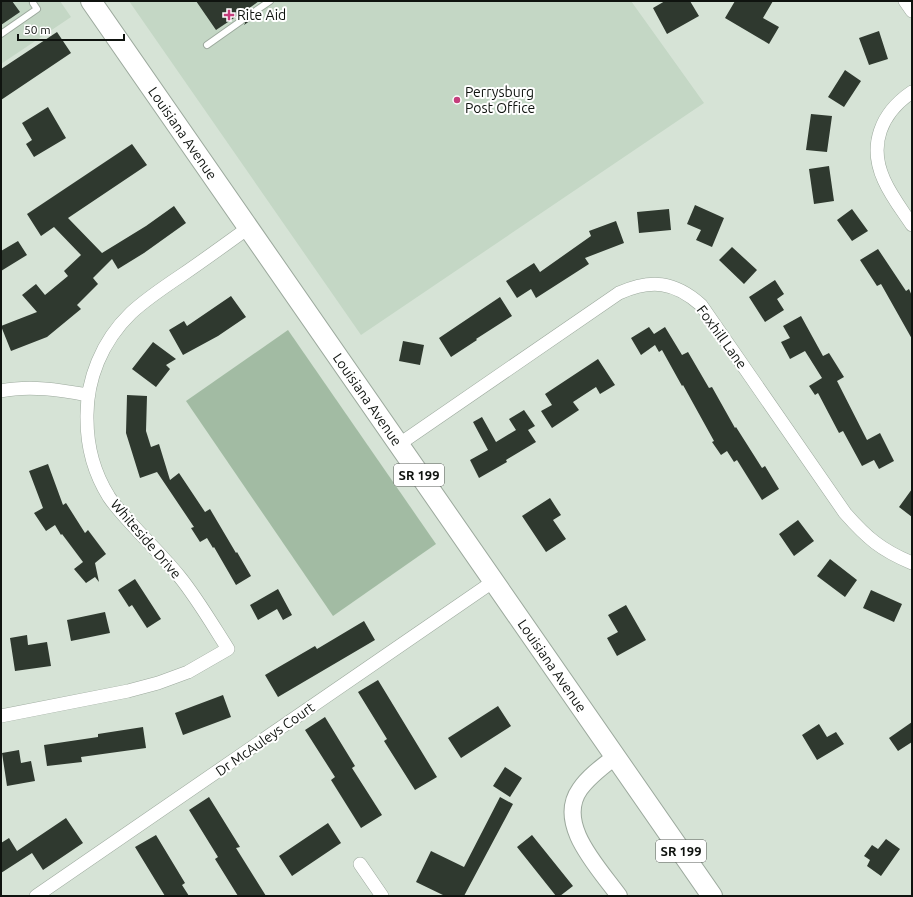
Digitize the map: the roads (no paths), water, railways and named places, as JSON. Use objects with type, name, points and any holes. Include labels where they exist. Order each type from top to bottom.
[{"type":"main road","name":"Louisiana Avenue","points":[[90,1],[712,896]]},
{"type":"street","points":[[905,1],[912,11]]},
{"type":"street","points":[[912,92],[901,99],[886,118],[880,128],[877,144],[883,180],[912,224]]},
{"type":"street","name":"Whiteside Drive","points":[[1,716],[128,691],[158,683],[188,672],[228,649],[199,602],[180,577],[122,514],[99,479],[91,459],[87,431],[87,409],[88,395],[96,366],[105,346],[130,314],[146,300],[248,228]]},
{"type":"street","name":"Foxhill Lane","points":[[398,445],[619,293],[633,286],[660,284],[672,287],[692,297],[701,305],[845,513],[867,536],[882,548],[912,563]]},
{"type":"street","points":[[1,391],[28,388],[52,389],[88,395]]},
{"type":"street","name":"Dr McAuleys Court","points":[[36,896],[494,581]]},
{"type":"street","points":[[616,756],[591,776],[580,789],[572,808],[572,820],[576,832],[584,846],[619,896]]},
{"type":"street","points":[[360,864],[382,896]]},
{"type":"lane","points":[[251,14],[270,1]]},
{"type":"lane","points":[[1,34],[37,9],[33,3]]},
{"type":"lane","points":[[207,45],[241,21]]},
{"type":"place","name":"Rite Aid","points":[[229,15]]},
{"type":"place","name":"Perrysburg Post Office","points":[[457,100]]}]
